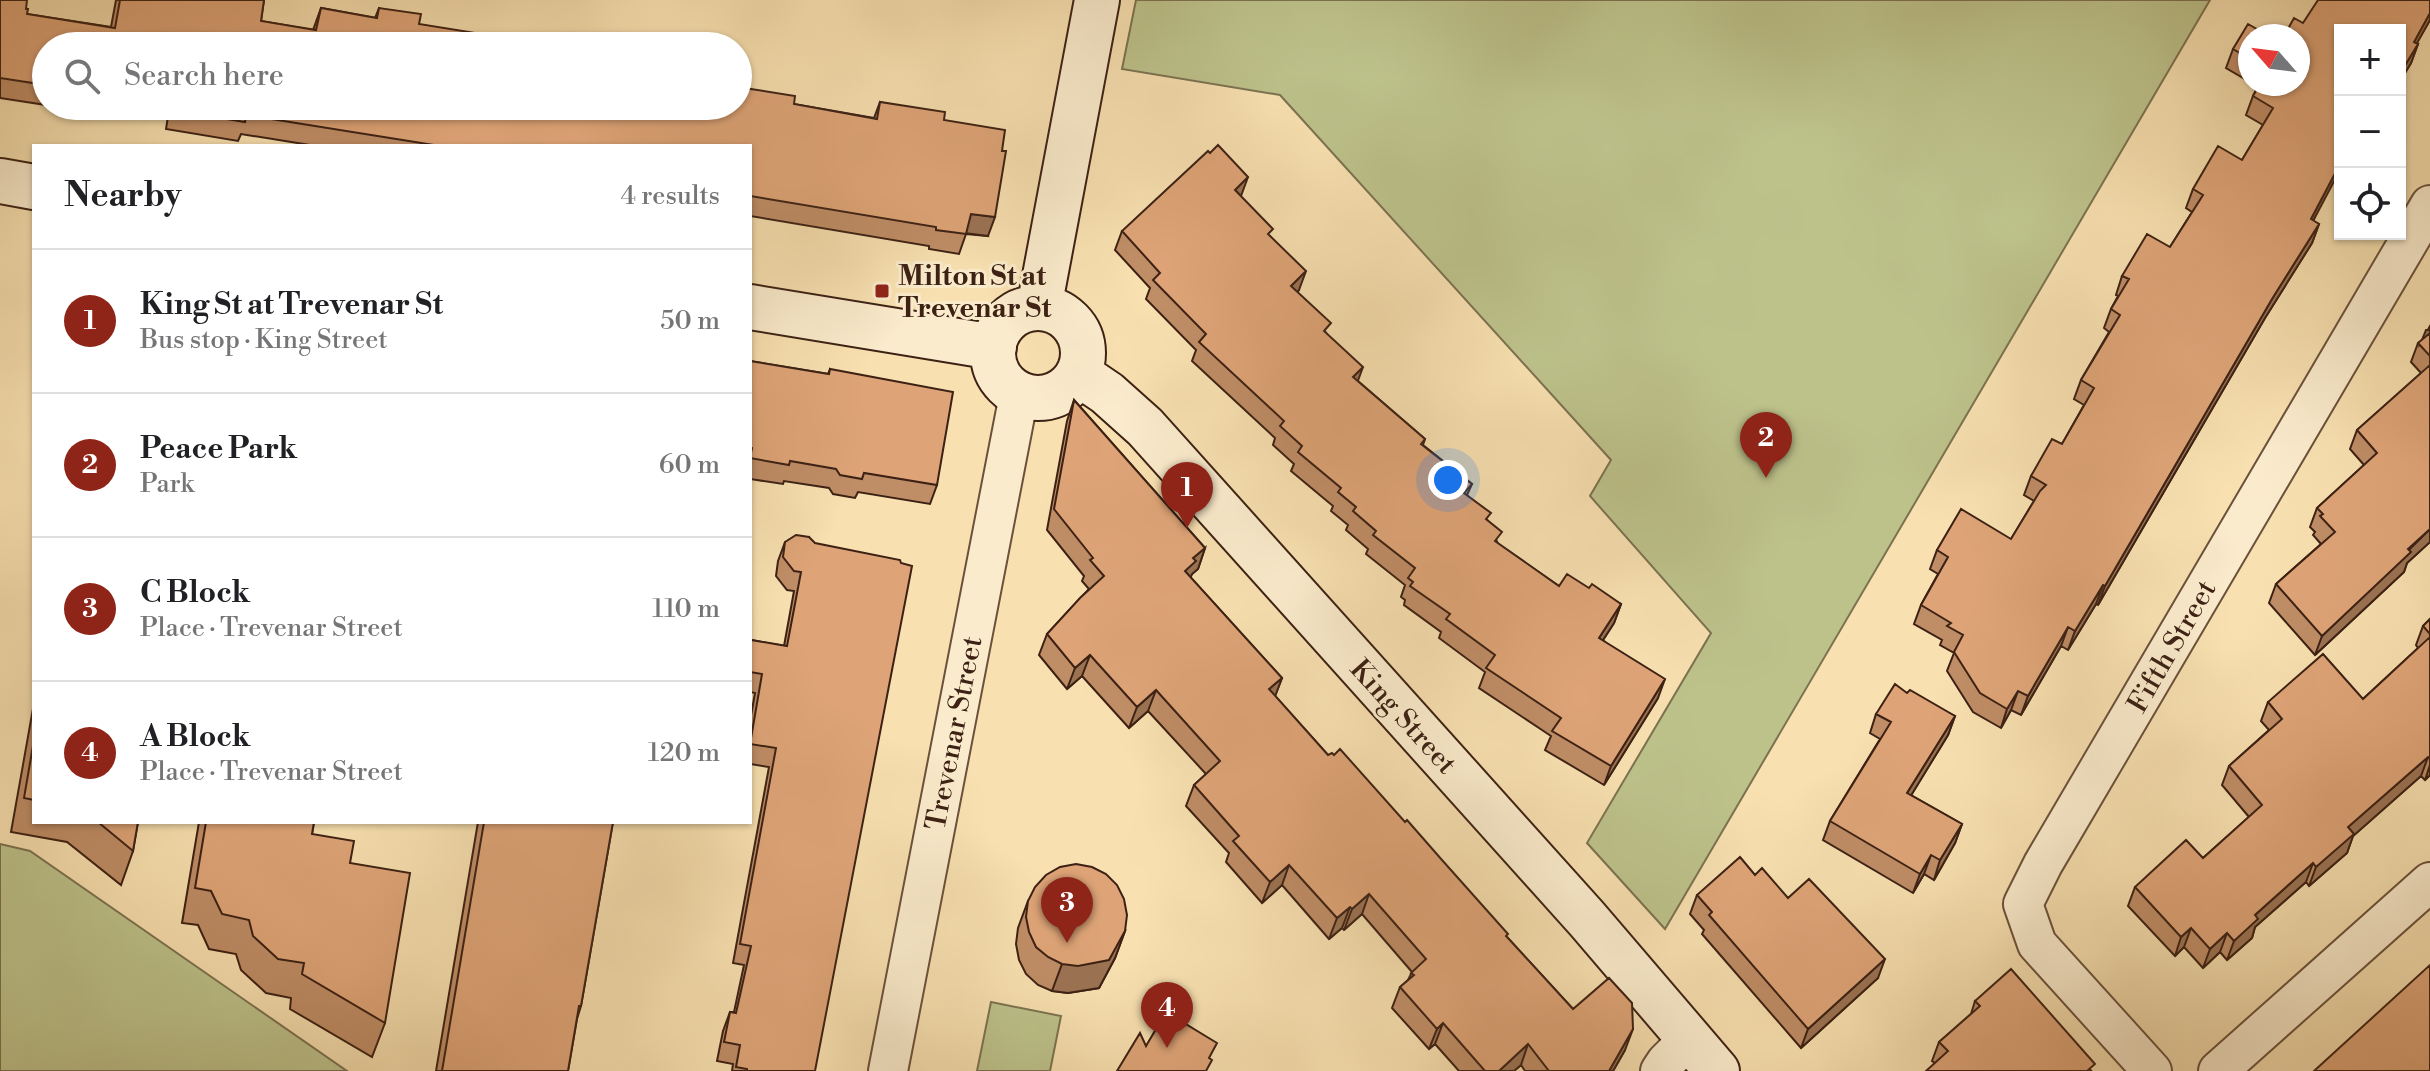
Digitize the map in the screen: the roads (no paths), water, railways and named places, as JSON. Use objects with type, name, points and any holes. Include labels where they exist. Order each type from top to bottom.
[{"type":"main road","points":[[1039,308],[1097,0]]},
{"type":"main road","points":[[0,181],[32,187]]},
{"type":"main road","points":[[752,307],[994,347]]},
{"type":"main road","points":[[1039,308],[1067,318],[1077,330],[1083,359],[1079,374],[1071,385],[1046,398],[1033,398],[1019,395],[1007,386],[994,362],[994,347],[1004,324],[1026,310],[1039,308]]},
{"type":"main road","name":"King Street","points":[[1079,374],[1107,393],[1145,427],[1576,907],[1703,1055]]},
{"type":"street","name":"Fifth Street","points":[[2152,1071],[2037,944],[2023,904],[2043,864],[2430,205]]},
{"type":"street","name":"Trevenar Street","points":[[888,1071],[1019,395]]},
{"type":"street","points":[[2218,1071],[2430,882]]},
{"type":"street","points":[[1660,1071],[1666,1062],[1703,1055]]},
{"type":"place","name":"Milton St at Trevenar St","points":[[882,291]]},
{"type":"place","name":"Peace Park","points":[[1766,478]]},
{"type":"place","name":"King St at Trevenar St","points":[[1187,528]]},
{"type":"place","name":"C Block","points":[[1067,943]]},
{"type":"place","name":"A Block","points":[[1167,1048]]}]
